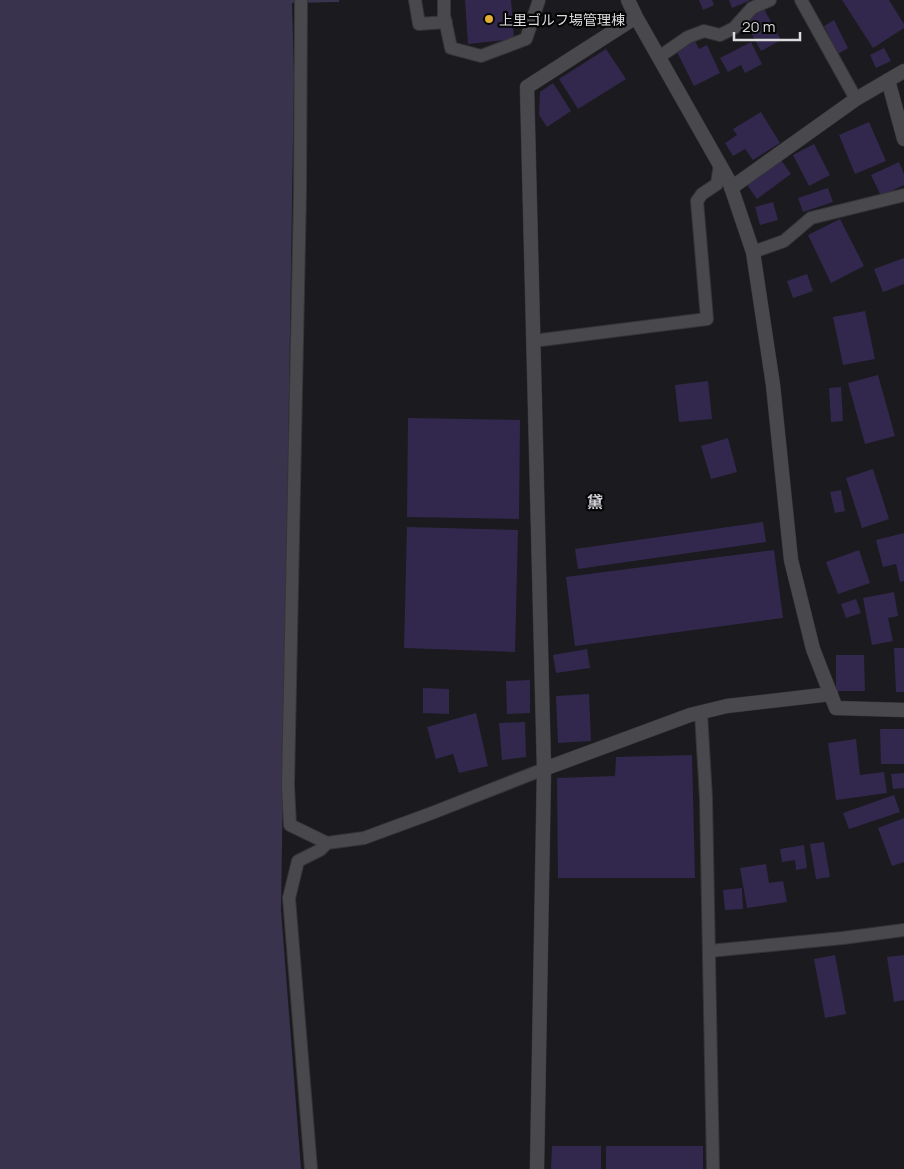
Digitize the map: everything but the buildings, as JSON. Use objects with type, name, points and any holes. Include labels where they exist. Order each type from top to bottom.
[{"type":"street","points":[[628,0],[720,164],[732,188],[754,252],[773,385],[791,560],[813,649],[836,708],[904,710]]},
{"type":"street","points":[[537,1169],[544,769],[527,87],[636,17]]},
{"type":"street","points":[[732,188],[856,99],[904,71]]},
{"type":"street","points":[[888,80],[904,138]]},
{"type":"street","points":[[544,769],[690,715],[727,706],[831,694]]},
{"type":"lane","points":[[301,0],[300,192],[288,785],[290,825],[327,842],[364,838],[544,769]]},
{"type":"lane","points":[[414,0],[419,24],[446,22]]},
{"type":"lane","points":[[444,0],[444,15],[451,48],[481,56],[526,39],[539,0]]},
{"type":"lane","points":[[659,57],[688,37],[704,32],[720,35],[734,28],[752,8],[770,0]]},
{"type":"lane","points":[[802,0],[856,99]]},
{"type":"lane","points":[[533,341],[707,319],[697,201],[702,194],[717,184],[720,164]]},
{"type":"lane","points":[[754,252],[784,241],[811,218],[904,195]]},
{"type":"lane","points":[[701,713],[706,798],[713,1169]]},
{"type":"lane","points":[[311,1169],[289,898],[298,861],[320,850],[327,842]]},
{"type":"lane","points":[[709,951],[844,938],[904,930]]},
{"type":"shaded area","points":[[0,0],[339,0],[339,2],[292,3],[294,76],[281,910],[301,1169],[0,1169]]},
{"type":"place","name":"上里ゴルフ場管理棟","points":[[489,19]]},
{"type":"district","name":"黛","points":[[595,502]]}]
